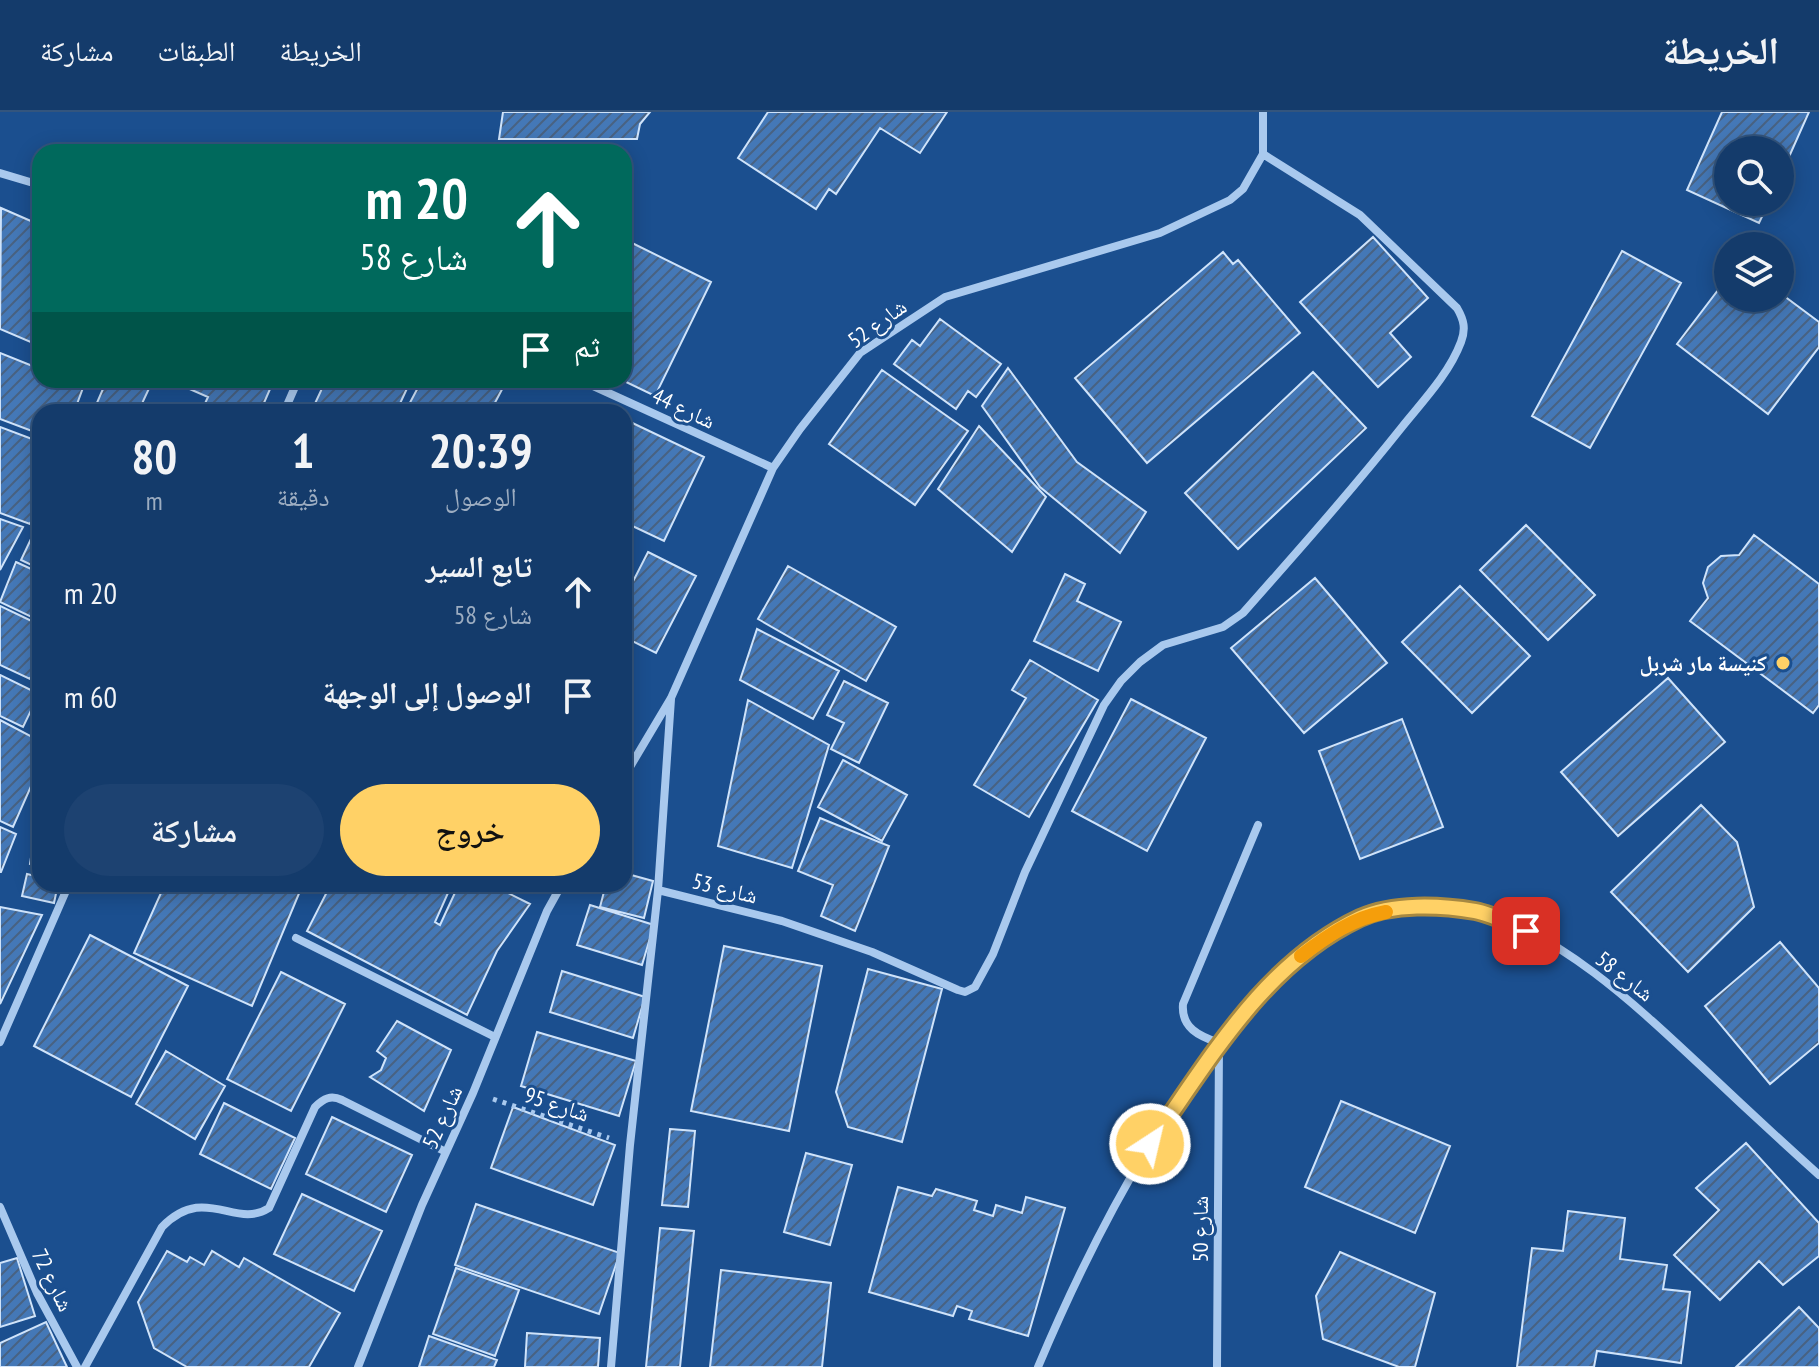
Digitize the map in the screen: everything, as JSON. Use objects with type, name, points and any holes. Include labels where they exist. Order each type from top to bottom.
[{"type":"street","name":"شارع 52","points":[[632,764],[671,698],[773,468],[860,353],[945,297],[1160,233],[1213,209],[1243,189],[1263,154],[1263,112]]},
{"type":"street","name":"شارع 53","points":[[658,890],[782,921],[872,952],[958,990],[965,992],[975,987],[993,954],[1025,872],[1104,705],[1121,681],[1163,645],[1216,631],[1243,613],[1352,488],[1455,356],[1464,329],[1464,319],[1457,308],[1360,215],[1263,154]]},
{"type":"street","points":[[0,173],[32,183]]},
{"type":"street","name":"شارع 44","points":[[598,388],[773,468]]},
{"type":"street","points":[[611,1367],[630,1145],[658,890],[671,698]]},
{"type":"street","points":[[1219,1043],[1190,1029],[1184,1017],[1183,1004],[1258,825]]},
{"type":"street","points":[[0,1042],[66,892]]},
{"type":"street","name":"شارع 52","points":[[358,1367],[422,1205],[558,892]]},
{"type":"street","name":"شارع 58","points":[[1038,1367],[1065,1303],[1113,1210],[1150,1144],[1219,1043],[1278,974],[1322,940],[1362,917],[1432,906],[1478,911],[1526,931],[1568,954],[1631,1000],[1819,1175]]},
{"type":"street","points":[[296,938],[495,1037]]},
{"type":"street","name":"شارع 50","points":[[1217,1367],[1219,1043]]},
{"type":"street","points":[[85,1367],[162,1227],[189,1207],[250,1214],[260,1214],[269,1208],[315,1107],[323,1099],[334,1097],[342,1100],[446,1152]]},
{"type":"street","name":"شارع 72","points":[[0,1207],[37,1293],[77,1367]]},
{"type":"path","name":"شارع 95","points":[[473,1093],[630,1145]]},
{"type":"building","points":[[503,112],[650,112],[640,124],[637,139],[499,139]]},
{"type":"building","points":[[768,112],[947,112],[920,153],[880,128],[836,194],[829,189],[816,209],[738,158]]},
{"type":"building","points":[[1722,112],[1809,112],[1794,146],[1794,136],[1714,136],[1714,202],[1687,190]]},
{"type":"building","points":[[1,208],[32,222],[32,343],[0,329]]},
{"type":"building","points":[[1744,216],[1762,216],[1759,223]]},
{"type":"building","points":[[1373,237],[1428,298],[1390,333],[1411,357],[1378,387],[1300,302]]},
{"type":"building","points":[[632,243],[711,282],[655,396],[632,385]]},
{"type":"building","points":[[1622,251],[1681,283],[1590,448],[1532,416]]},
{"type":"building","points":[[1223,252],[1233,264],[1238,260],[1300,333],[1147,463],[1075,378]]},
{"type":"building","points":[[1714,295],[1714,312],[1794,312],[1794,303],[1819,322],[1819,347],[1768,414],[1677,344]]},
{"type":"building","points":[[940,319],[1001,364],[976,397],[968,391],[956,409],[894,364],[912,340],[920,346]]},
{"type":"building","points":[[0,353],[32,366],[32,388],[83,388],[77,404],[32,404],[32,431],[0,419]]},
{"type":"building","points":[[1008,368],[1077,462],[1146,512],[1120,553],[1040,487],[982,406]]},
{"type":"building","points":[[882,370],[968,431],[915,505],[829,444]]},
{"type":"building","points":[[1313,372],[1366,428],[1238,549],[1185,493]]},
{"type":"building","points":[[103,388],[149,388],[142,404],[96,404]]},
{"type":"building","points":[[187,388],[270,388],[264,404],[205,404],[208,397]]},
{"type":"building","points":[[322,388],[407,388],[400,404],[315,404]]},
{"type":"building","points":[[418,388],[503,388],[494,404],[409,404]]},
{"type":"building","points":[[632,423],[704,457],[664,541],[632,526]]},
{"type":"building","points":[[979,426],[1046,497],[1012,552],[938,489]]},
{"type":"building","points":[[0,427],[32,439],[32,519],[30,524],[0,513]]},
{"type":"building","points":[[0,519],[23,527],[0,570]]},
{"type":"building","points":[[1526,525],[1595,595],[1548,640],[1480,570]]},
{"type":"building","name":"كنيسة مار شربل","points":[[1754,535],[1819,584],[1819,705],[1813,713],[1690,621],[1708,598],[1703,583],[1708,567],[1721,556],[1739,555]]},
{"type":"building","points":[[32,537],[32,565],[21,560]]},
{"type":"building","points":[[648,552],[696,576],[656,653],[632,641],[632,583]]},
{"type":"building","points":[[16,562],[32,569],[32,617],[0,602]]},
{"type":"building","points":[[788,566],[896,627],[866,681],[758,619]]},
{"type":"building","points":[[1065,574],[1085,584],[1077,601],[1121,622],[1098,671],[1034,641]]},
{"type":"building","points":[[1315,578],[1387,663],[1304,733],[1231,648]]},
{"type":"building","points":[[1460,586],[1530,656],[1472,713],[1402,642]]},
{"type":"building","points":[[0,606],[32,621],[32,675],[30,679],[0,665]]},
{"type":"building","points":[[757,629],[839,671],[813,719],[740,680]]},
{"type":"building","points":[[1030,660],[1098,700],[1029,817],[974,785],[1026,698],[1012,690]]},
{"type":"building","points":[[0,675],[32,691],[32,708],[23,727],[0,716]]},
{"type":"building","points":[[1668,678],[1725,742],[1618,836],[1561,772]]},
{"type":"building","points":[[844,681],[888,703],[859,763],[831,749],[844,723],[827,715]]},
{"type":"building","points":[[1131,699],[1206,738],[1147,851],[1072,811]]},
{"type":"building","points":[[748,700],[829,745],[792,868],[718,846]]},
{"type":"building","points":[[1402,719],[1443,827],[1360,859],[1319,751]]},
{"type":"building","points":[[0,720],[32,737],[32,784],[13,827],[0,821]]},
{"type":"building","points":[[843,760],[907,795],[882,841],[818,807]]},
{"type":"building","points":[[1701,805],[1737,842],[1754,907],[1688,972],[1611,892]]},
{"type":"building","points":[[820,818],[889,846],[855,931],[821,916],[833,885],[798,871]]},
{"type":"building","points":[[0,827],[16,834],[1,872],[0,872]]},
{"type":"building","points":[[27,874],[32,875],[32,892],[56,892],[54,903],[22,896]]},
{"type":"building","points":[[632,875],[653,881],[644,918],[600,907],[604,892],[632,892]]},
{"type":"building","points":[[161,892],[300,892],[252,1006],[134,953]]},
{"type":"building","points":[[327,892],[448,892],[435,922],[440,925],[455,892],[506,892],[530,904],[497,951],[467,1015],[307,931]]},
{"type":"building","points":[[590,905],[654,925],[642,965],[577,945]]},
{"type":"building","points":[[0,907],[42,915],[0,1004]]},
{"type":"building","points":[[90,935],[188,986],[131,1097],[34,1046]]},
{"type":"building","points":[[1780,942],[1819,988],[1819,1043],[1770,1084],[1705,1006]]},
{"type":"building","points":[[724,946],[822,966],[789,1131],[691,1111]]},
{"type":"building","points":[[868,969],[942,989],[902,1142],[848,1127],[836,1092]]},
{"type":"building","points":[[562,971],[645,997],[633,1038],[550,1012]]},
{"type":"building","points":[[281,972],[345,1004],[291,1111],[227,1079]]},
{"type":"building","points":[[397,1021],[451,1050],[424,1111],[370,1077],[381,1070],[386,1058],[377,1051]]},
{"type":"building","points":[[537,1032],[636,1061],[619,1116],[521,1086]]},
{"type":"building","points":[[166,1051],[225,1086],[195,1139],[136,1104]]},
{"type":"building","points":[[1341,1101],[1450,1146],[1415,1233],[1305,1187]]},
{"type":"building","points":[[224,1103],[295,1138],[271,1189],[200,1154]]},
{"type":"building","points":[[513,1107],[615,1145],[593,1205],[491,1168]]},
{"type":"building","points":[[332,1117],[412,1155],[386,1212],[306,1174]]},
{"type":"building","points":[[670,1129],[695,1131],[688,1207],[662,1205]]},
{"type":"building","points":[[1746,1143],[1819,1223],[1819,1256],[1783,1285],[1759,1261],[1720,1300],[1674,1255],[1719,1210],[1696,1188]]},
{"type":"building","points":[[806,1153],[852,1165],[830,1245],[784,1232]]},
{"type":"building","points":[[898,1187],[932,1196],[936,1189],[977,1201],[974,1210],[993,1216],[996,1205],[1022,1213],[1026,1197],[1065,1208],[1028,1336],[969,1319],[972,1311],[957,1306],[953,1316],[869,1292]]},
{"type":"building","points":[[302,1194],[382,1231],[354,1291],[274,1254]]},
{"type":"building","points":[[476,1204],[620,1253],[599,1314],[455,1265]]},
{"type":"building","points":[[1568,1211],[1625,1218],[1620,1259],[1667,1265],[1663,1289],[1690,1292],[1681,1363],[1597,1351],[1594,1367],[1517,1367],[1532,1248],[1563,1251]]},
{"type":"building","points":[[660,1228],[694,1231],[680,1367],[646,1367]]},
{"type":"building","points":[[167,1251],[187,1262],[190,1257],[204,1265],[212,1251],[239,1267],[244,1258],[340,1313],[309,1367],[187,1367],[154,1348],[138,1302]]},
{"type":"building","points":[[1340,1252],[1435,1293],[1415,1367],[1399,1367],[1323,1339],[1316,1296]]},
{"type":"building","points":[[17,1258],[35,1316],[0,1327],[0,1263]]},
{"type":"building","points":[[456,1268],[519,1290],[495,1356],[433,1334]]},
{"type":"building","points":[[721,1270],[831,1283],[822,1367],[710,1367]]},
{"type":"building","points":[[1799,1307],[1819,1328],[1819,1367],[1736,1367]]},
{"type":"building","points":[[46,1322],[67,1367],[0,1367],[0,1343]]},
{"type":"building","points":[[527,1333],[600,1338],[598,1367],[525,1367]]},
{"type":"building","points":[[429,1336],[497,1360],[494,1367],[419,1367]]},
{"type":"slow traffic","points":[[1301,956],[1362,917],[1386,912]]},
{"type":"place","name":"كنيسة مار شربل","points":[[1783,663]]},
{"type":"route","points":[[1150,1144],[1219,1043],[1278,974],[1322,940],[1362,917],[1432,906],[1478,911],[1526,931]]}]
